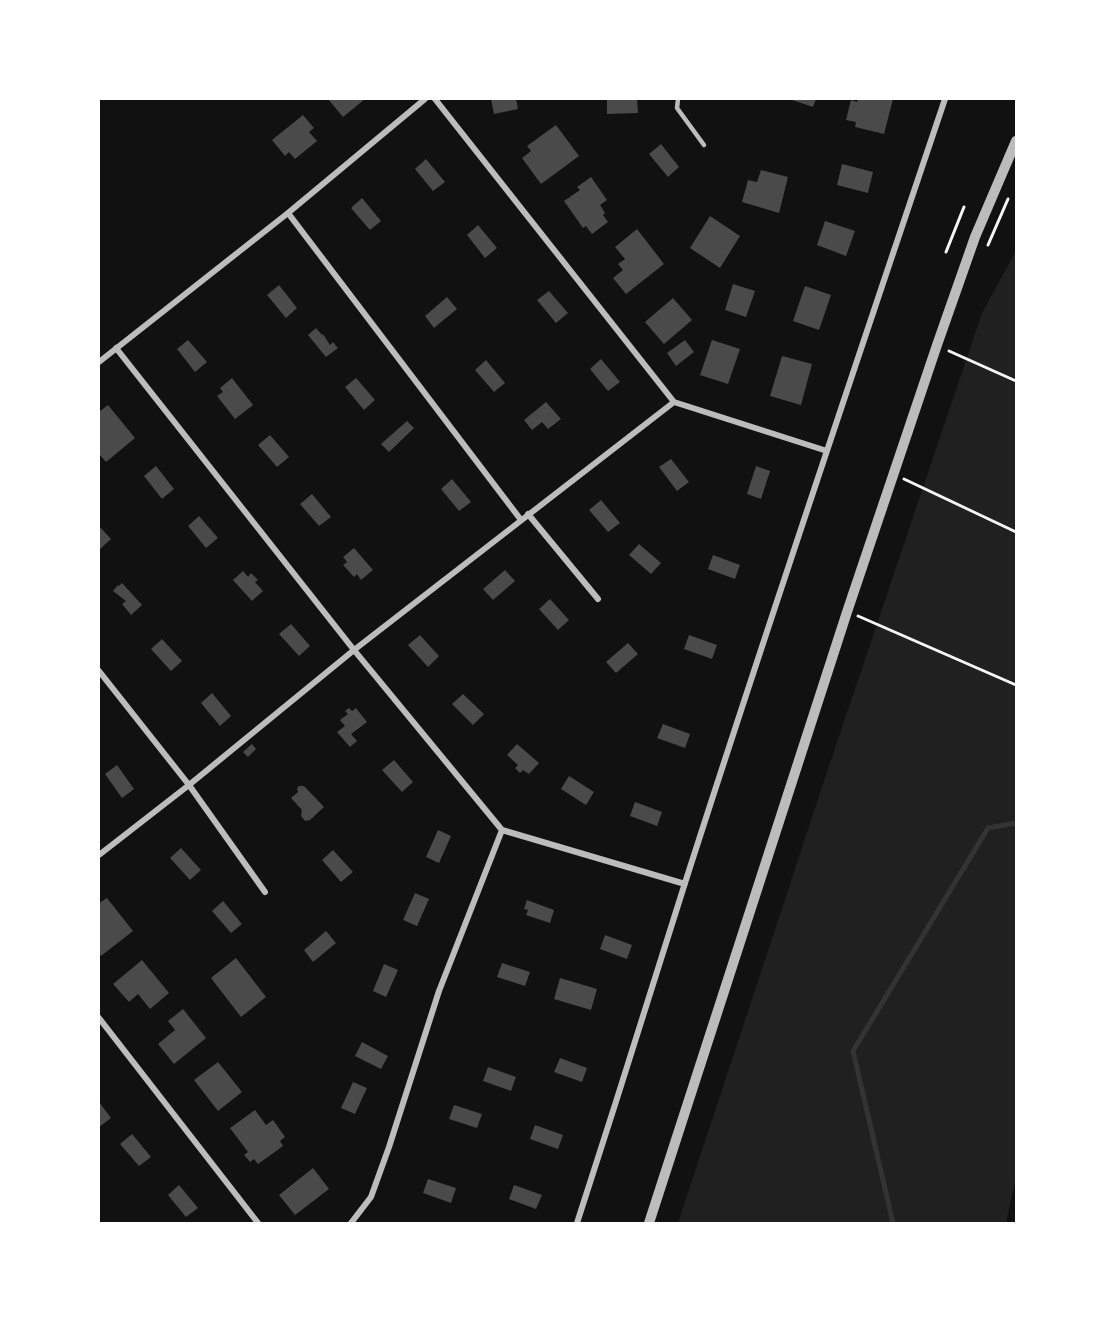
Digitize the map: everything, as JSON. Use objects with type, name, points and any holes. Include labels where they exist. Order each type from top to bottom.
[{"type":"street","points":[[99,362],[288,213],[426,99]]},
{"type":"street","points":[[435,99],[674,402],[827,451]]},
{"type":"street","points":[[577,1223],[685,884],[945,99]]},
{"type":"street","points":[[649,1223],[847,612],[937,345],[975,237],[1016,141]]},
{"type":"street","points":[[288,213],[522,520]]},
{"type":"street","points":[[116,348],[354,650],[502,830],[685,884]]},
{"type":"street","points":[[99,855],[189,785],[354,650],[674,402]]},
{"type":"street","points":[[528,514],[598,599]]},
{"type":"street","points":[[99,671],[189,785],[265,892]]},
{"type":"street","points":[[351,1223],[370,1197],[389,1147],[438,991],[502,830]]},
{"type":"street","points":[[99,1018],[258,1223]]},
{"type":"lane","points":[[678,99],[677,108],[704,145]]},
{"type":"path","points":[[988,245],[1008,199]]},
{"type":"path","points":[[946,252],[964,207]]},
{"type":"path","points":[[937,345],[1016,381]]},
{"type":"path","points":[[894,474],[1016,532]]},
{"type":"path","points":[[847,612],[1016,685]]},
{"type":"shaded area","points":[[1016,251],[1016,1177],[1006,1223],[678,1223],[982,313]]},
{"type":"building","points":[[328,99],[365,99],[343,117]]},
{"type":"building","points":[[491,99],[516,99],[518,109],[494,114]]},
{"type":"building","points":[[607,99],[637,99],[638,113],[607,114]]},
{"type":"building","points":[[789,99],[816,99],[813,107]]},
{"type":"building","points":[[858,99],[893,99],[884,134],[855,127],[856,122],[846,120],[851,100],[857,102]]},
{"type":"building","points":[[303,115],[314,128],[309,132],[317,141],[295,159],[289,152],[285,156],[272,140]]},
{"type":"building","points":[[556,125],[579,156],[541,184],[522,158],[531,151],[527,146]]},
{"type":"building","points":[[661,144],[679,167],[668,177],[649,154]]},
{"type":"building","points":[[426,159],[445,182],[433,191],[415,169]]},
{"type":"building","points":[[842,164],[873,172],[868,193],[837,185]]},
{"type":"building","points":[[761,170],[788,177],[779,213],[742,202],[748,180],[757,182]]},
{"type":"building","points":[[591,177],[607,200],[600,205],[608,222],[592,234],[586,226],[583,228],[564,201],[580,190],[577,187]]},
{"type":"building","points":[[362,198],[381,221],[370,230],[351,208]]},
{"type":"building","points":[[710,216],[740,236],[720,268],[690,248]]},
{"type":"building","points":[[825,221],[855,231],[846,256],[817,245]]},
{"type":"building","points":[[478,225],[497,248],[485,258],[467,235]]},
{"type":"building","points":[[637,229],[664,264],[626,294],[613,278],[623,270],[618,264],[625,259],[615,247]]},
{"type":"building","points":[[733,284],[755,291],[746,317],[725,310]]},
{"type":"building","points":[[279,285],[297,308],[286,318],[267,295]]},
{"type":"building","points":[[805,286],[831,295],[819,330],[793,321]]},
{"type":"building","points":[[549,291],[568,313],[556,323],[537,300]]},
{"type":"building","points":[[447,297],[457,309],[434,328],[425,316]]},
{"type":"building","points":[[673,298],[692,320],[664,344],[645,322]]},
{"type":"building","points":[[316,328],[330,345],[333,342],[338,348],[326,357],[308,335]]},
{"type":"building","points":[[188,340],[207,362],[195,372],[177,349]]},
{"type":"building","points":[[685,340],[694,352],[676,366],[667,353]]},
{"type":"building","points":[[712,340],[740,349],[728,384],[700,375]]},
{"type":"building","points":[[782,356],[812,364],[801,405],[770,396]]},
{"type":"building","points":[[601,359],[620,382],[608,391],[590,369]]},
{"type":"building","points":[[486,360],[505,383],[494,392],[475,370]]},
{"type":"building","points":[[232,378],[253,405],[235,419],[217,396],[223,392],[220,388]]},
{"type":"building","points":[[356,378],[375,400],[364,410],[345,387]]},
{"type":"building","points":[[546,402],[561,419],[548,429],[542,422],[532,430],[524,420]]},
{"type":"building","points":[[108,405],[135,438],[106,462],[99,454],[99,412]]},
{"type":"building","points":[[407,421],[414,428],[389,452],[381,444]]},
{"type":"building","points":[[270,435],[289,457],[277,467],[258,445]]},
{"type":"building","points":[[671,459],[689,482],[677,491],[659,467]]},
{"type":"building","points":[[156,466],[174,489],[162,499],[144,476]]},
{"type":"building","points":[[756,466],[770,471],[761,499],[747,494]]},
{"type":"building","points":[[452,479],[471,502],[459,511],[441,489]]},
{"type":"building","points":[[312,494],[331,517],[319,526],[300,504]]},
{"type":"building","points":[[601,500],[620,523],[608,532],[589,510]]},
{"type":"building","points":[[199,516],[218,538],[206,548],[188,526]]},
{"type":"building","points":[[99,526],[111,539],[99,550]]},
{"type":"building","points":[[639,544],[661,563],[651,574],[629,555]]},
{"type":"building","points":[[354,548],[373,570],[361,580],[357,574],[354,577],[343,565],[347,562],[343,557]]},
{"type":"building","points":[[713,555],[740,565],[735,579],[708,569]]},
{"type":"building","points":[[505,570],[515,581],[493,600],[483,589]]},
{"type":"building","points":[[243,571],[248,577],[251,573],[258,580],[255,582],[263,591],[252,601],[233,580]]},
{"type":"building","points":[[122,583],[142,605],[131,615],[122,604],[126,601],[113,591]]},
{"type":"building","points":[[550,599],[569,620],[558,630],[539,609]]},
{"type":"building","points":[[291,624],[310,646],[299,656],[279,634]]},
{"type":"building","points":[[420,635],[439,656],[428,667],[408,645]]},
{"type":"building","points":[[689,635],[717,645],[712,659],[684,649]]},
{"type":"building","points":[[162,639],[182,661],[171,671],[151,649]]},
{"type":"building","points":[[628,643],[638,654],[616,673],[606,662]]},
{"type":"building","points":[[212,693],[231,716],[220,726],[201,703]]},
{"type":"building","points":[[463,694],[484,714],[473,725],[452,704]]},
{"type":"building","points":[[349,708],[352,711],[356,708],[367,722],[351,734],[357,741],[350,747],[337,732],[345,726],[340,720],[348,714],[345,711]]},
{"type":"building","points":[[663,724],[690,734],[685,748],[657,738]]},
{"type":"building","points":[[252,744],[256,749],[248,757],[243,752]]},
{"type":"building","points":[[517,744],[539,763],[529,774],[523,770],[520,773],[515,768],[518,765],[507,755]]},
{"type":"building","points":[[394,760],[413,782],[402,792],[382,770]]},
{"type":"building","points":[[117,765],[134,789],[122,798],[105,774]]},
{"type":"building","points":[[569,776],[594,792],[586,805],[561,789]]},
{"type":"building","points":[[299,786],[304,786],[324,807],[310,820],[305,821],[301,816],[302,810],[291,798],[298,792]]},
{"type":"building","points":[[635,802],[662,812],[657,826],[630,816]]},
{"type":"building","points":[[438,830],[451,836],[439,863],[426,857]]},
{"type":"building","points":[[181,848],[201,870],[190,880],[170,858]]},
{"type":"building","points":[[333,850],[353,872],[341,882],[322,860]]},
{"type":"building","points":[[415,893],[429,899],[417,926],[403,920]]},
{"type":"building","points":[[107,898],[133,931],[101,956],[99,953],[99,903]]},
{"type":"building","points":[[527,900],[554,910],[550,923],[526,915],[528,910],[524,909]]},
{"type":"building","points":[[223,901],[242,924],[231,933],[212,911]]},
{"type":"building","points":[[326,931],[336,943],[313,962],[304,950]]},
{"type":"building","points":[[605,935],[632,945],[627,959],[600,949]]},
{"type":"building","points":[[236,958],[266,997],[241,1017],[211,978]]},
{"type":"building","points":[[142,960],[169,993],[150,1009],[138,994],[129,1002],[113,984]]},
{"type":"building","points":[[502,963],[530,972],[525,986],[497,977]]},
{"type":"building","points":[[384,964],[398,970],[386,997],[373,991]]},
{"type":"building","points":[[560,978],[597,989],[591,1010],[554,999]]},
{"type":"building","points":[[183,1009],[206,1038],[174,1064],[158,1044],[175,1030],[168,1021]]},
{"type":"building","points":[[362,1042],[388,1056],[381,1069],[355,1056]]},
{"type":"building","points":[[560,1058],[587,1068],[582,1082],[554,1072]]},
{"type":"building","points":[[218,1062],[242,1092],[218,1111],[194,1080]]},
{"type":"building","points":[[488,1067],[516,1077],[511,1091],[483,1081]]},
{"type":"building","points":[[353,1082],[367,1088],[355,1114],[341,1108]]},
{"type":"building","points":[[99,1102],[111,1118],[99,1127]]},
{"type":"building","points":[[454,1105],[482,1114],[477,1128],[449,1119]]},
{"type":"building","points":[[255,1110],[266,1125],[273,1120],[285,1137],[280,1141],[283,1146],[258,1164],[254,1159],[250,1162],[244,1155],[248,1152],[230,1128]]},
{"type":"building","points":[[535,1125],[563,1135],[558,1149],[530,1139]]},
{"type":"building","points":[[132,1134],[151,1157],[139,1166],[120,1144]]},
{"type":"building","points":[[313,1168],[329,1189],[295,1215],[279,1195]]},
{"type":"building","points":[[428,1179],[456,1188],[451,1203],[423,1193]]},
{"type":"building","points":[[179,1185],[198,1208],[186,1217],[168,1195]]},
{"type":"building","points":[[514,1185],[542,1195],[536,1209],[509,1199]]},
{"type":"waterway","points":[[893,1223],[853,1051],[988,828],[1016,823]]}]
